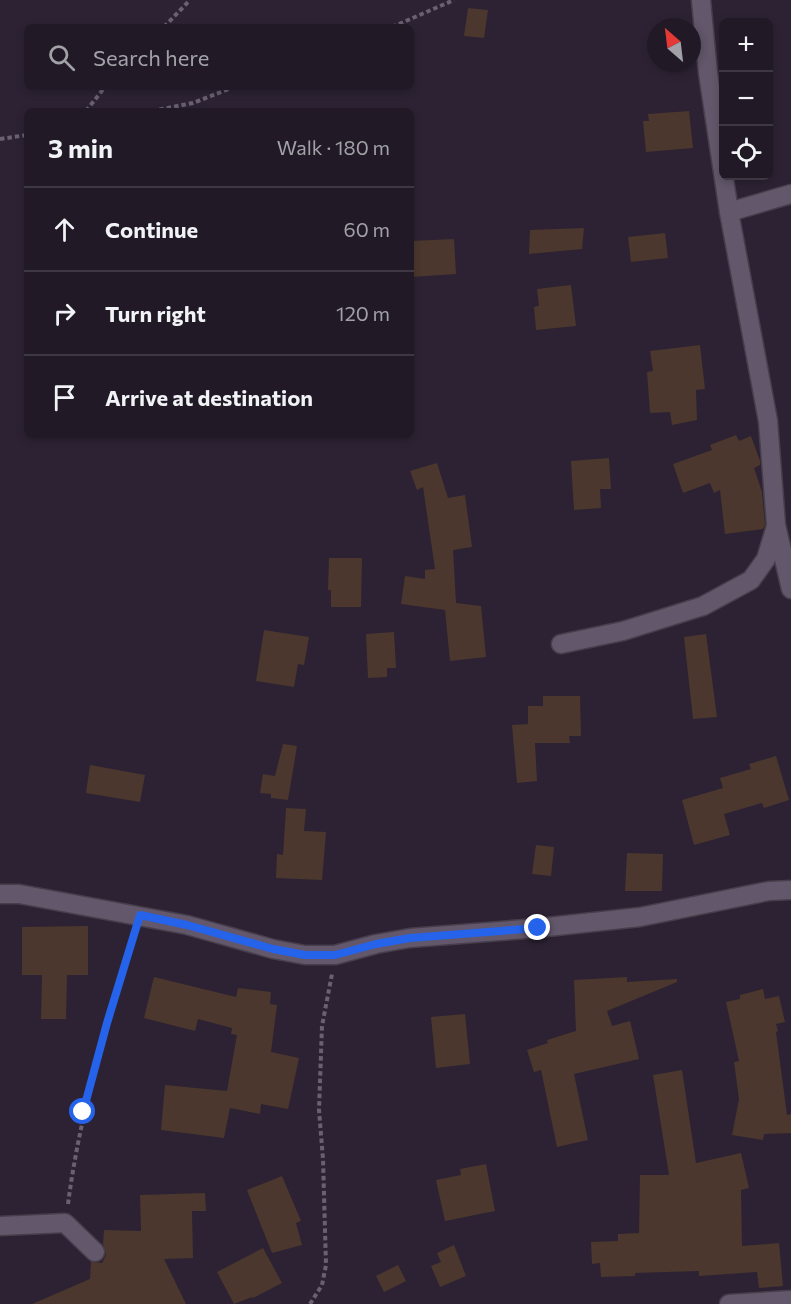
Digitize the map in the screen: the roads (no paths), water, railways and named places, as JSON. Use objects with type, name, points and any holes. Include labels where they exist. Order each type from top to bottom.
[{"type":"street","points":[[701,0],[708,73],[729,212],[768,421],[776,525],[791,589]]},
{"type":"street","points":[[729,212],[791,194]]},
{"type":"street","points":[[561,644],[623,631],[703,606],[751,580],[766,559],[776,525]]},
{"type":"street","points":[[0,894],[19,894],[140,915],[305,955],[335,955],[410,938],[640,917],[769,891],[791,890]]},
{"type":"street","points":[[0,1226],[65,1223],[95,1252]]},
{"type":"street","points":[[729,1304],[791,1300]]}]
